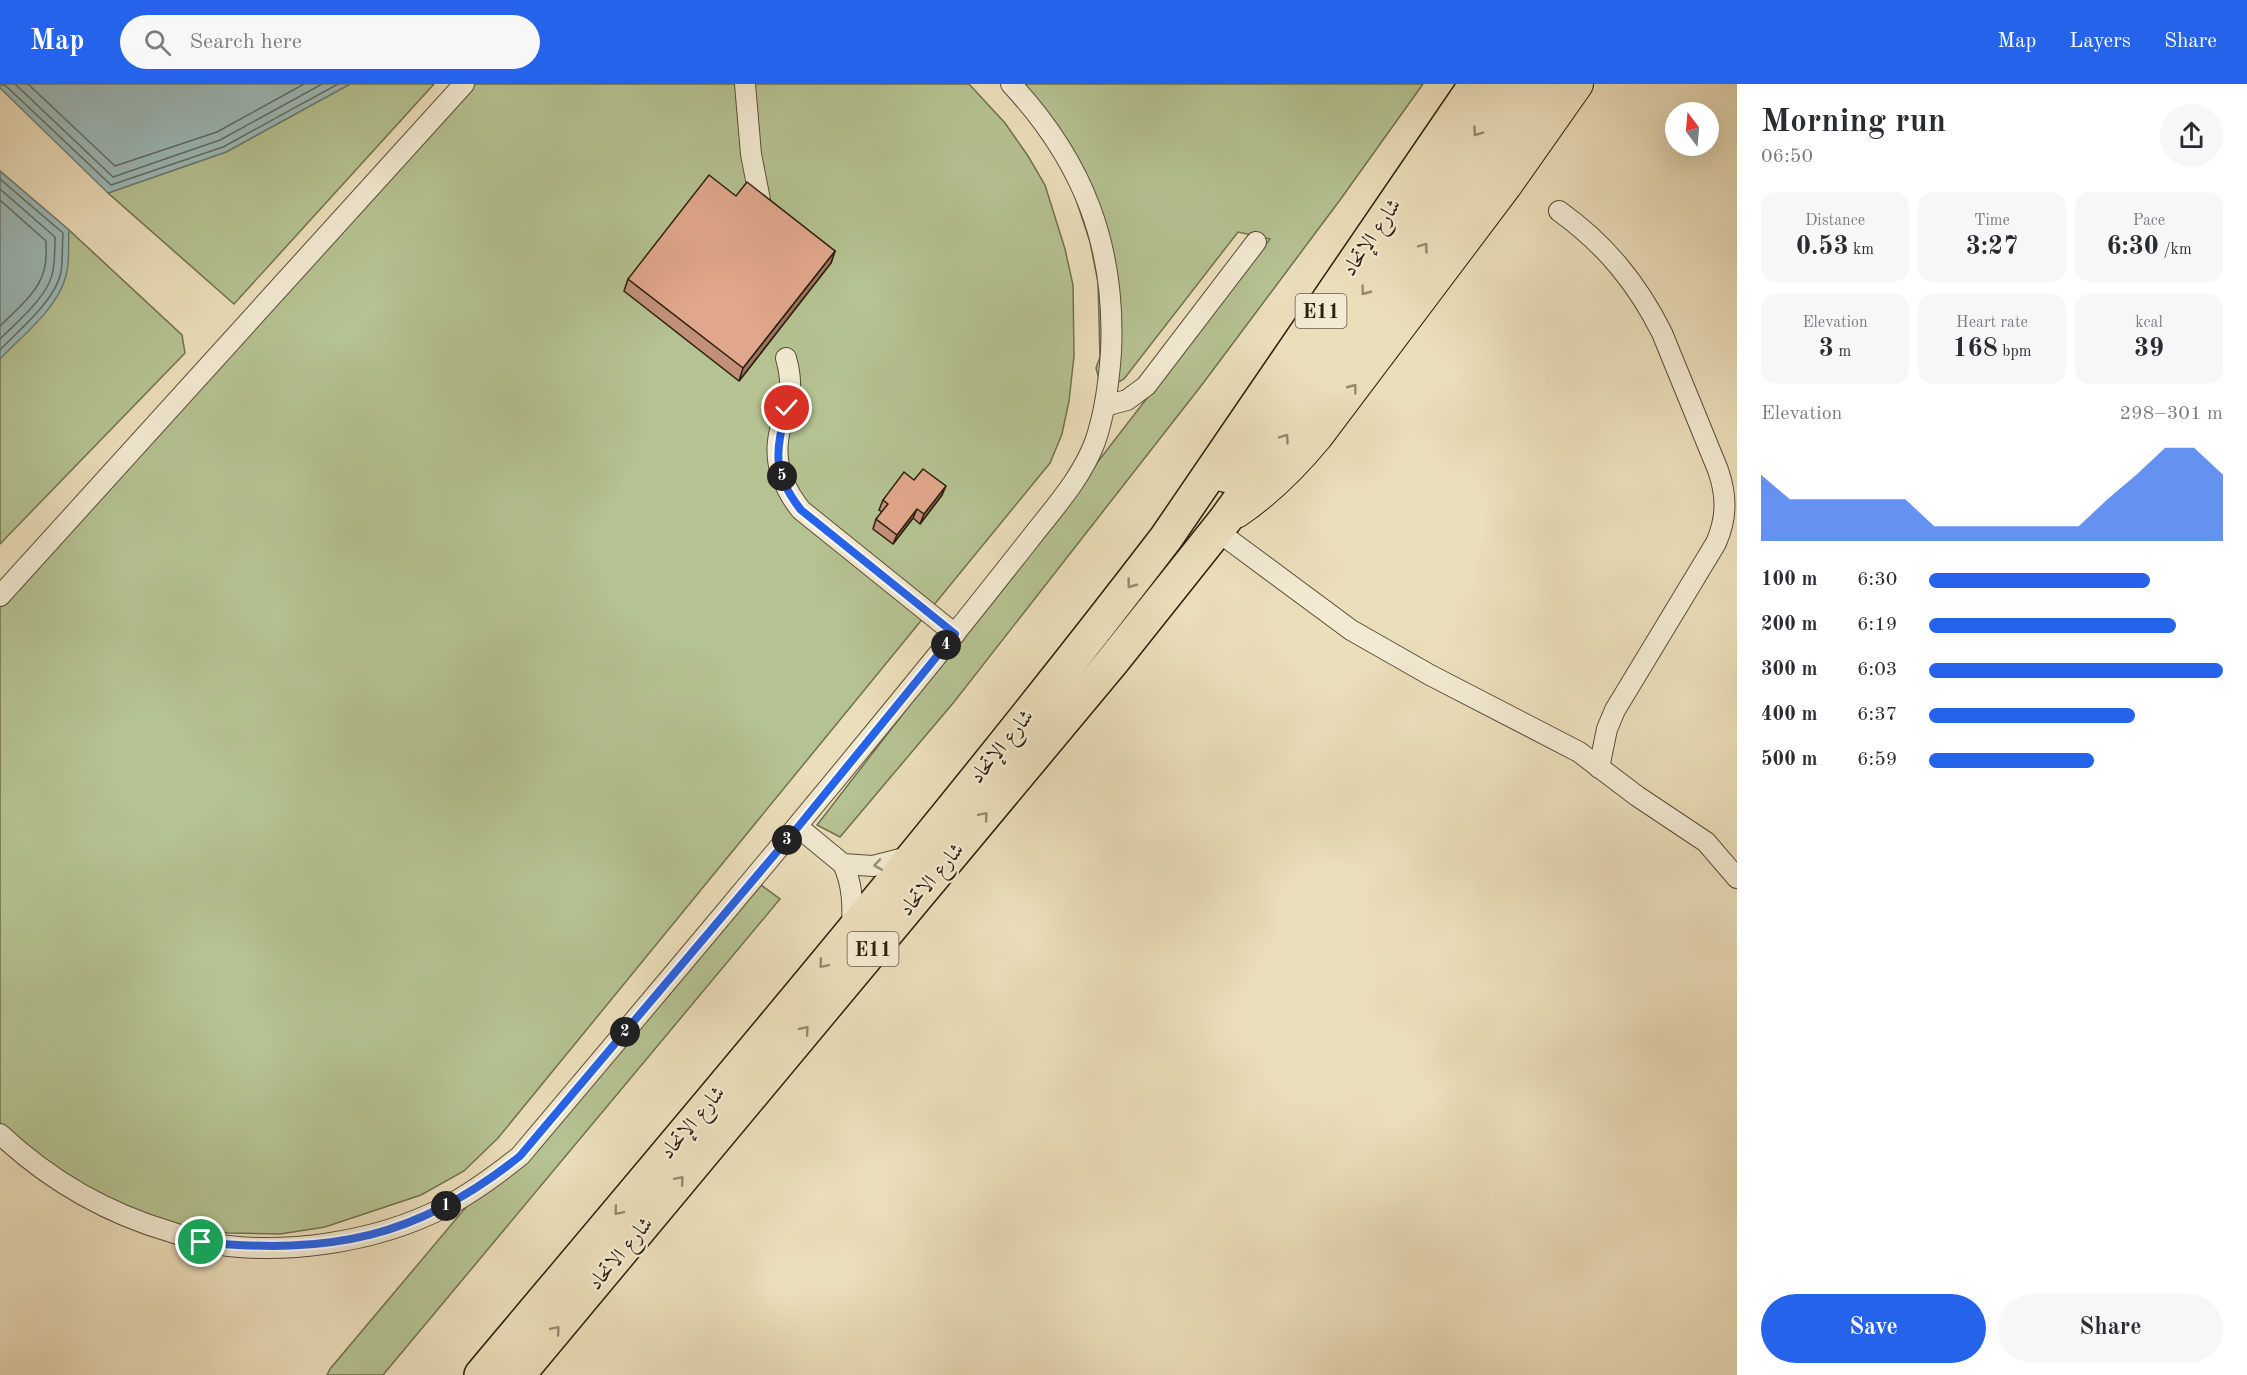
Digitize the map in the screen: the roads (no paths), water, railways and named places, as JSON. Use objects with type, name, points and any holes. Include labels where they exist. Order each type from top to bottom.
[{"type":"highway","name":"شارع الإتحاد","points":[[481,1375],[852,930],[1112,609],[1166,538],[1476,84]]},
{"type":"highway","name":"E11","points":[[1221,525],[1541,84]]},
{"type":"highway","name":"شارع الاتحاد","points":[[518,1375],[1112,662],[1221,525]]},
{"type":"main road","points":[[1166,538],[1242,455],[1384,265],[1510,84]]},
{"type":"main road","points":[[1221,525],[1272,485],[1296,461],[1506,185],[1576,84]]},
{"type":"main road","points":[[1506,185],[1592,84]]},
{"type":"street","points":[[0,596],[464,84]]},
{"type":"street","points":[[745,84],[751,154],[760,200]]},
{"type":"street","points":[[0,1134],[25,1157],[62,1184],[102,1206],[148,1226],[201,1242],[245,1246],[332,1243],[379,1233],[446,1207],[490,1180],[520,1156],[798,827],[955,634],[1081,473],[1095,441],[1110,368],[1112,326],[1110,285],[1101,237],[1081,184],[1036,111],[1011,84]]},
{"type":"street","points":[[1559,211],[1596,240],[1612,256],[1652,313],[1714,460],[1725,494],[1724,519],[1716,543],[1615,710],[1607,729],[1599,768]]},
{"type":"street","points":[[1104,406],[1127,400],[1146,386],[1256,242]]},
{"type":"street","points":[[786,358],[791,376],[790,391],[778,450],[779,468],[788,493],[801,510],[955,634]]},
{"type":"street","points":[[1221,525],[1351,630],[1430,675],[1579,752],[1706,842],[1737,878]]},
{"type":"street","points":[[798,827],[843,864],[873,866],[912,856]]},
{"type":"street","points":[[843,864],[852,894],[852,930]]},
{"type":"water","points":[[0,84],[350,84],[226,152],[108,193],[0,88]]},
{"type":"water","points":[[0,171],[69,230],[68,265],[62,288],[38,321],[0,359]]}]
